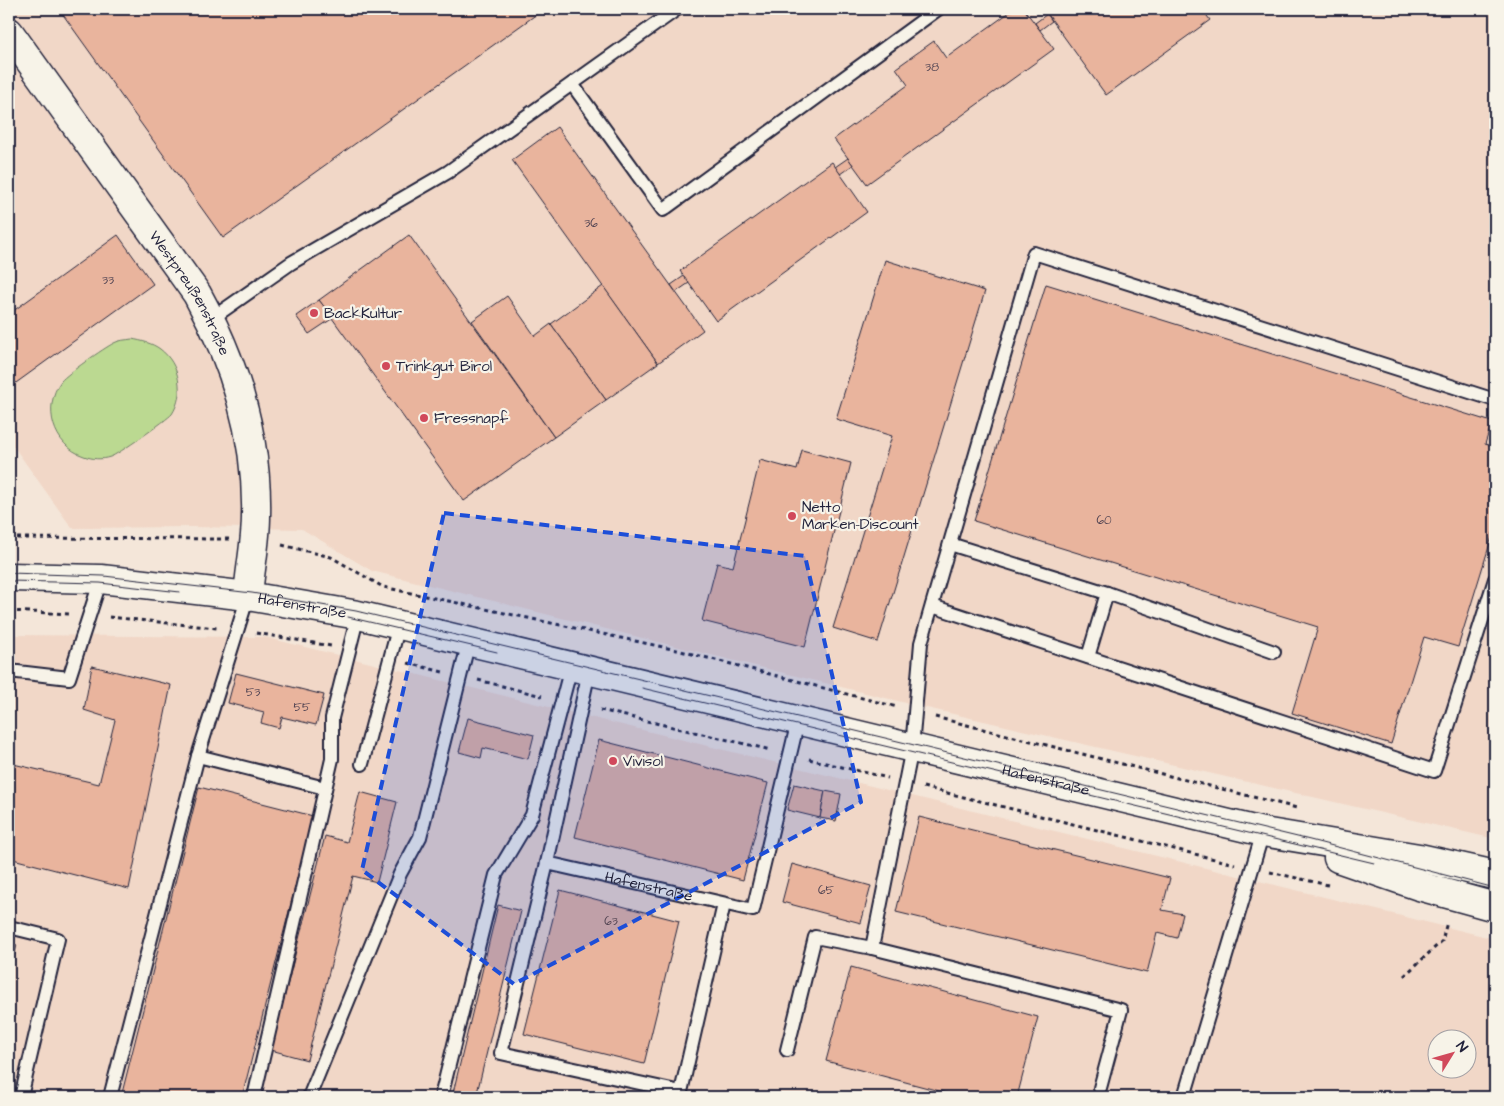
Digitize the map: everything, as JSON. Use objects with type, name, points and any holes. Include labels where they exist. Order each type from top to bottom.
[{"type":"street","name":"Westpreußenstraße","points":[[9,32],[196,294],[211,319],[240,392],[253,448],[256,516],[248,596]]},
{"type":"street","name":"Hafenstraße","points":[[9,577],[102,579],[248,596],[358,615],[1263,832],[1419,858],[1495,875]]},
{"type":"street","name":"Hafenstraße","points":[[1263,832],[1418,886],[1495,907]]},
{"type":"lane","points":[[211,319],[291,263],[448,172],[677,9]]},
{"type":"lane","points":[[572,84],[663,210],[938,9]]},
{"type":"lane","points":[[872,948],[912,748],[921,643],[1034,253],[1495,400]]},
{"type":"lane","points":[[950,544],[1107,593],[1274,652]]},
{"type":"lane","points":[[9,671],[69,678],[102,579]]},
{"type":"lane","points":[[932,606],[1434,772],[1495,579]]},
{"type":"lane","points":[[1088,657],[1107,593]]},
{"type":"lane","points":[[110,1097],[198,756],[248,596]]},
{"type":"lane","points":[[254,1097],[332,759],[332,718],[358,615]]},
{"type":"lane","points":[[362,764],[399,625]]},
{"type":"lane","points":[[309,1097],[400,874],[420,837],[469,641]]},
{"type":"lane","points":[[441,1097],[496,875],[532,816],[562,701],[580,669]]},
{"type":"lane","points":[[580,669],[582,706],[547,863],[501,1053],[681,1092],[724,904]]},
{"type":"lane","name":"Hafenstraße","points":[[547,863],[753,910],[798,721]]},
{"type":"lane","points":[[198,756],[325,788]]},
{"type":"lane","points":[[1184,1097],[1263,832]]},
{"type":"lane","points":[[9,927],[58,939],[21,1097]]},
{"type":"lane","points":[[787,1050],[815,937],[872,948],[1121,1010],[1100,1088]]},
{"type":"path","points":[[9,538],[254,539],[331,557],[383,586],[677,650],[914,712],[1299,808]]},
{"type":"path","points":[[9,611],[90,615],[238,630],[349,650]]},
{"type":"path","points":[[390,659],[562,701]]},
{"type":"path","points":[[582,706],[1337,887]]},
{"type":"path","points":[[1404,976],[1442,940],[1447,923]]},
{"type":"highlighted area","points":[[444,513],[805,556],[861,802],[514,984],[362,870]]},
{"type":"shaded area","points":[[9,9],[1495,9],[1495,839],[914,705],[372,571],[302,529],[192,527],[72,528],[9,440]]},
{"type":"shaded area","points":[[9,635],[264,637],[1495,939],[1495,1097],[9,1097]]},
{"type":"green space","points":[[132,339],[147,342],[157,347],[167,355],[172,363],[176,371],[179,389],[176,406],[172,414],[142,437],[107,458],[93,458],[73,451],[58,435],[54,424],[52,402],[55,391],[61,381],[94,355],[116,342]]},
{"type":"building","points":[[59,9],[544,9],[223,238]]},
{"type":"building","points":[[1014,9],[1024,9],[1054,49],[867,184],[834,139],[908,85],[896,68],[934,41],[946,58]]},
{"type":"building","points":[[1044,9],[1202,9],[1210,20],[1106,95]]},
{"type":"building","points":[[1047,14],[1052,21],[1040,30],[1035,23]]},
{"type":"building","points":[[557,127],[703,330],[658,363],[512,160]]},
{"type":"building","points":[[848,158],[853,165],[840,174],[835,167]]},
{"type":"building","points":[[832,162],[867,212],[716,321],[680,271]]},
{"type":"building","points":[[118,235],[153,284],[9,388],[9,314]]},
{"type":"building","points":[[409,235],[554,437],[464,501],[319,300]]},
{"type":"building","points":[[885,260],[985,291],[878,642],[833,628],[892,436],[836,419]]},
{"type":"building","points":[[684,276],[689,283],[676,292],[671,285]]},
{"type":"building","points":[[1046,284],[1492,422],[1485,444],[1495,447],[1495,527],[1458,647],[1424,637],[1391,744],[1292,713],[1318,627],[974,521]]},
{"type":"building","points":[[603,286],[658,363],[606,400],[551,324]]},
{"type":"building","points":[[507,296],[535,336],[551,324],[606,400],[554,437],[472,321]]},
{"type":"building","points":[[319,300],[333,318],[309,334],[296,316]]},
{"type":"building","name":"Netto Marken-Discount","points":[[802,450],[851,463],[805,647],[702,621],[717,563],[733,567],[760,460],[797,470]]},
{"type":"building","points":[[92,666],[171,685],[129,889],[9,858],[9,763],[99,784],[115,720],[84,710]]},
{"type":"building","points":[[236,673],[324,695],[316,725],[282,717],[279,728],[261,723],[264,712],[228,703]]},
{"type":"building","points":[[468,718],[534,735],[528,759],[483,748],[481,758],[459,752]]},
{"type":"building","points":[[599,740],[768,783],[743,880],[575,837]]},
{"type":"building","points":[[794,784],[825,791],[820,818],[787,810]]},
{"type":"building","points":[[199,787],[313,816],[242,1097],[121,1097]]},
{"type":"building","points":[[825,791],[841,794],[836,821],[820,818]]},
{"type":"building","points":[[360,792],[397,802],[377,882],[353,876],[307,1060],[271,1050],[325,836],[347,842]]},
{"type":"building","points":[[919,817],[1170,878],[1162,910],[1183,914],[1177,938],[1157,933],[1147,973],[896,912]]},
{"type":"building","points":[[792,864],[871,886],[861,923],[782,902]]},
{"type":"building","points":[[560,890],[679,921],[644,1064],[524,1034]]},
{"type":"building","points":[[498,905],[521,911],[476,1097],[452,1097]]},
{"type":"building","points":[[9,943],[17,945],[9,976]]},
{"type":"building","points":[[851,967],[1038,1017],[1017,1097],[962,1097],[826,1061]]},
{"type":"tram line","points":[[9,573],[104,576],[252,593],[356,611],[1310,840],[1495,888]]},
{"type":"tram line","points":[[9,581],[100,583],[180,592]]},
{"type":"tram line","points":[[348,617],[497,652]]},
{"type":"tram line","points":[[642,688],[1374,863]]},
{"type":"place","name":"BackKultur","points":[[314,313]]},
{"type":"place","name":"Trinkgut Birol","points":[[386,366]]},
{"type":"place","name":"Fressnapf","points":[[424,418]]},
{"type":"place","name":"Netto Marken-Discount","points":[[792,516]]},
{"type":"place","name":"Vivisol","points":[[613,761]]}]
